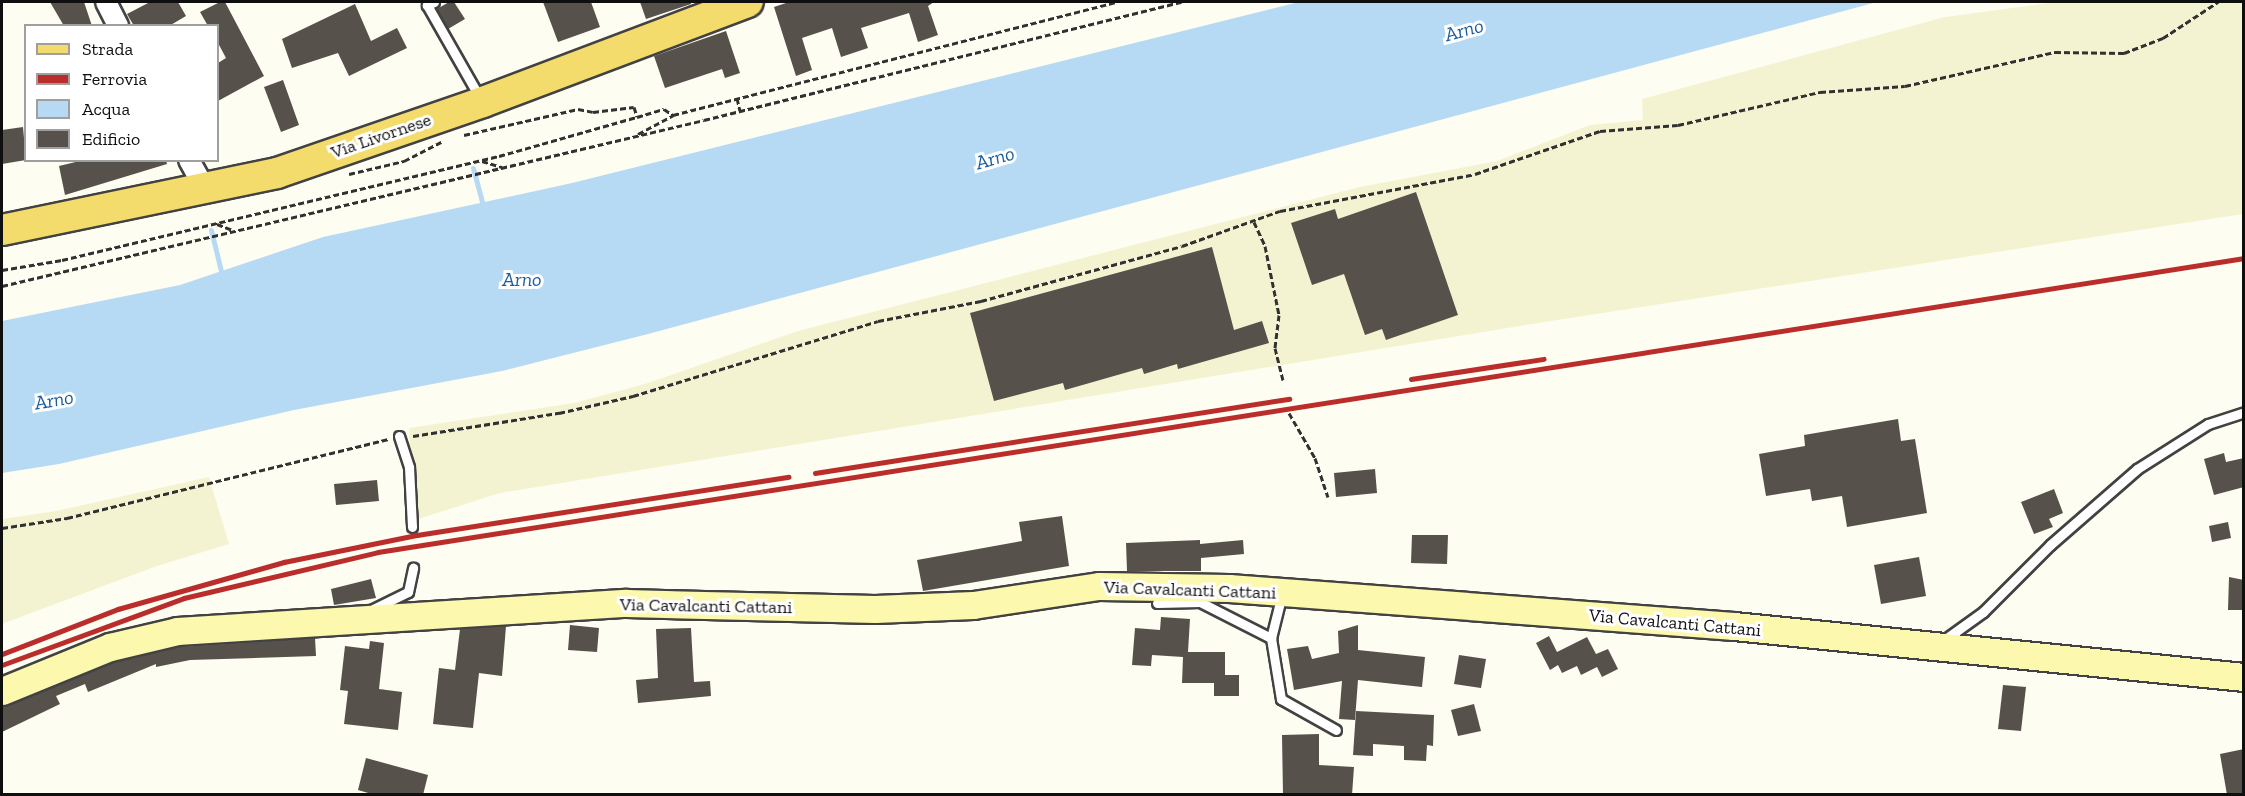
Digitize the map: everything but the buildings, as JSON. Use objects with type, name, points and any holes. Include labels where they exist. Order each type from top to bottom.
[{"type":"main road","name":"Via Livornese","points":[[2,230],[277,174],[483,102],[748,2]]},
{"type":"street","points":[[106,2],[117,24]]},
{"type":"street","points":[[190,162],[205,189]]},
{"type":"street","name":"Via Cavalcanti Cattani","points":[[2,691],[110,647],[177,631],[357,622],[626,603],[875,609],[973,605],[1099,586],[1283,592],[1734,626],[1932,648],[2244,677]]},
{"type":"lane","points":[[434,2],[427,5],[483,102]]},
{"type":"lane","points":[[1932,648],[1983,612],[2050,545],[2137,469],[2208,424],[2244,412]]},
{"type":"lane","points":[[399,436],[409,467],[412,527]]},
{"type":"lane","points":[[357,622],[369,611],[408,592],[413,568]]},
{"type":"lane","points":[[1283,592],[1272,638],[1281,699],[1336,730]]},
{"type":"lane","points":[[1157,603],[1200,602],[1272,638]]},
{"type":"path","points":[[634,137],[673,115],[1115,2]]},
{"type":"path","points":[[2,286],[634,137],[1182,2]]},
{"type":"path","points":[[2,528],[67,518],[399,436],[559,413],[633,396],[878,321],[981,301],[1182,246],[1280,211],[1476,174],[1600,130],[1678,125],[1820,92],[1905,86],[2055,52],[2124,53],[2163,38],[2218,2]]},
{"type":"path","points":[[737,98],[740,111]]},
{"type":"path","points":[[459,136],[578,109],[593,112],[634,107],[637,117]]},
{"type":"path","points":[[2,270],[62,260],[481,160],[664,110],[673,115]]},
{"type":"path","points":[[346,175],[404,161],[449,138]]},
{"type":"path","points":[[481,160],[505,167]]},
{"type":"path","points":[[1254,222],[1265,246],[1279,315],[1275,348],[1282,380]]},
{"type":"path","points":[[215,223],[235,231]]},
{"type":"path","points":[[1288,413],[1315,458],[1328,497]]},
{"type":"green space","points":[[2057,2],[2243,2],[2243,214],[1538,323],[500,493],[415,520],[409,428],[574,403],[645,384],[798,331],[1360,187],[1497,161],[1590,125],[1643,120],[1642,99],[1945,17]]},
{"type":"green space","points":[[209,477],[229,544],[157,566],[2,624],[2,519],[56,511]]},
{"type":"water","name":"Arno","points":[[1299,2],[1877,2],[648,334],[502,371],[294,410],[59,464],[2,473],[2,321],[180,285],[323,237],[572,183]]},
{"type":"waterway","points":[[473,168],[482,202]]},
{"type":"waterway","points":[[211,230],[221,271]]},
{"type":"railway","points":[[2,665],[184,598],[378,552],[2244,258]]},
{"type":"railway","points":[[1411,379],[1544,359]]},
{"type":"railway","points":[[815,473],[1289,399]]},
{"type":"railway","points":[[2,654],[118,609],[284,562],[417,535],[788,477]]}]
